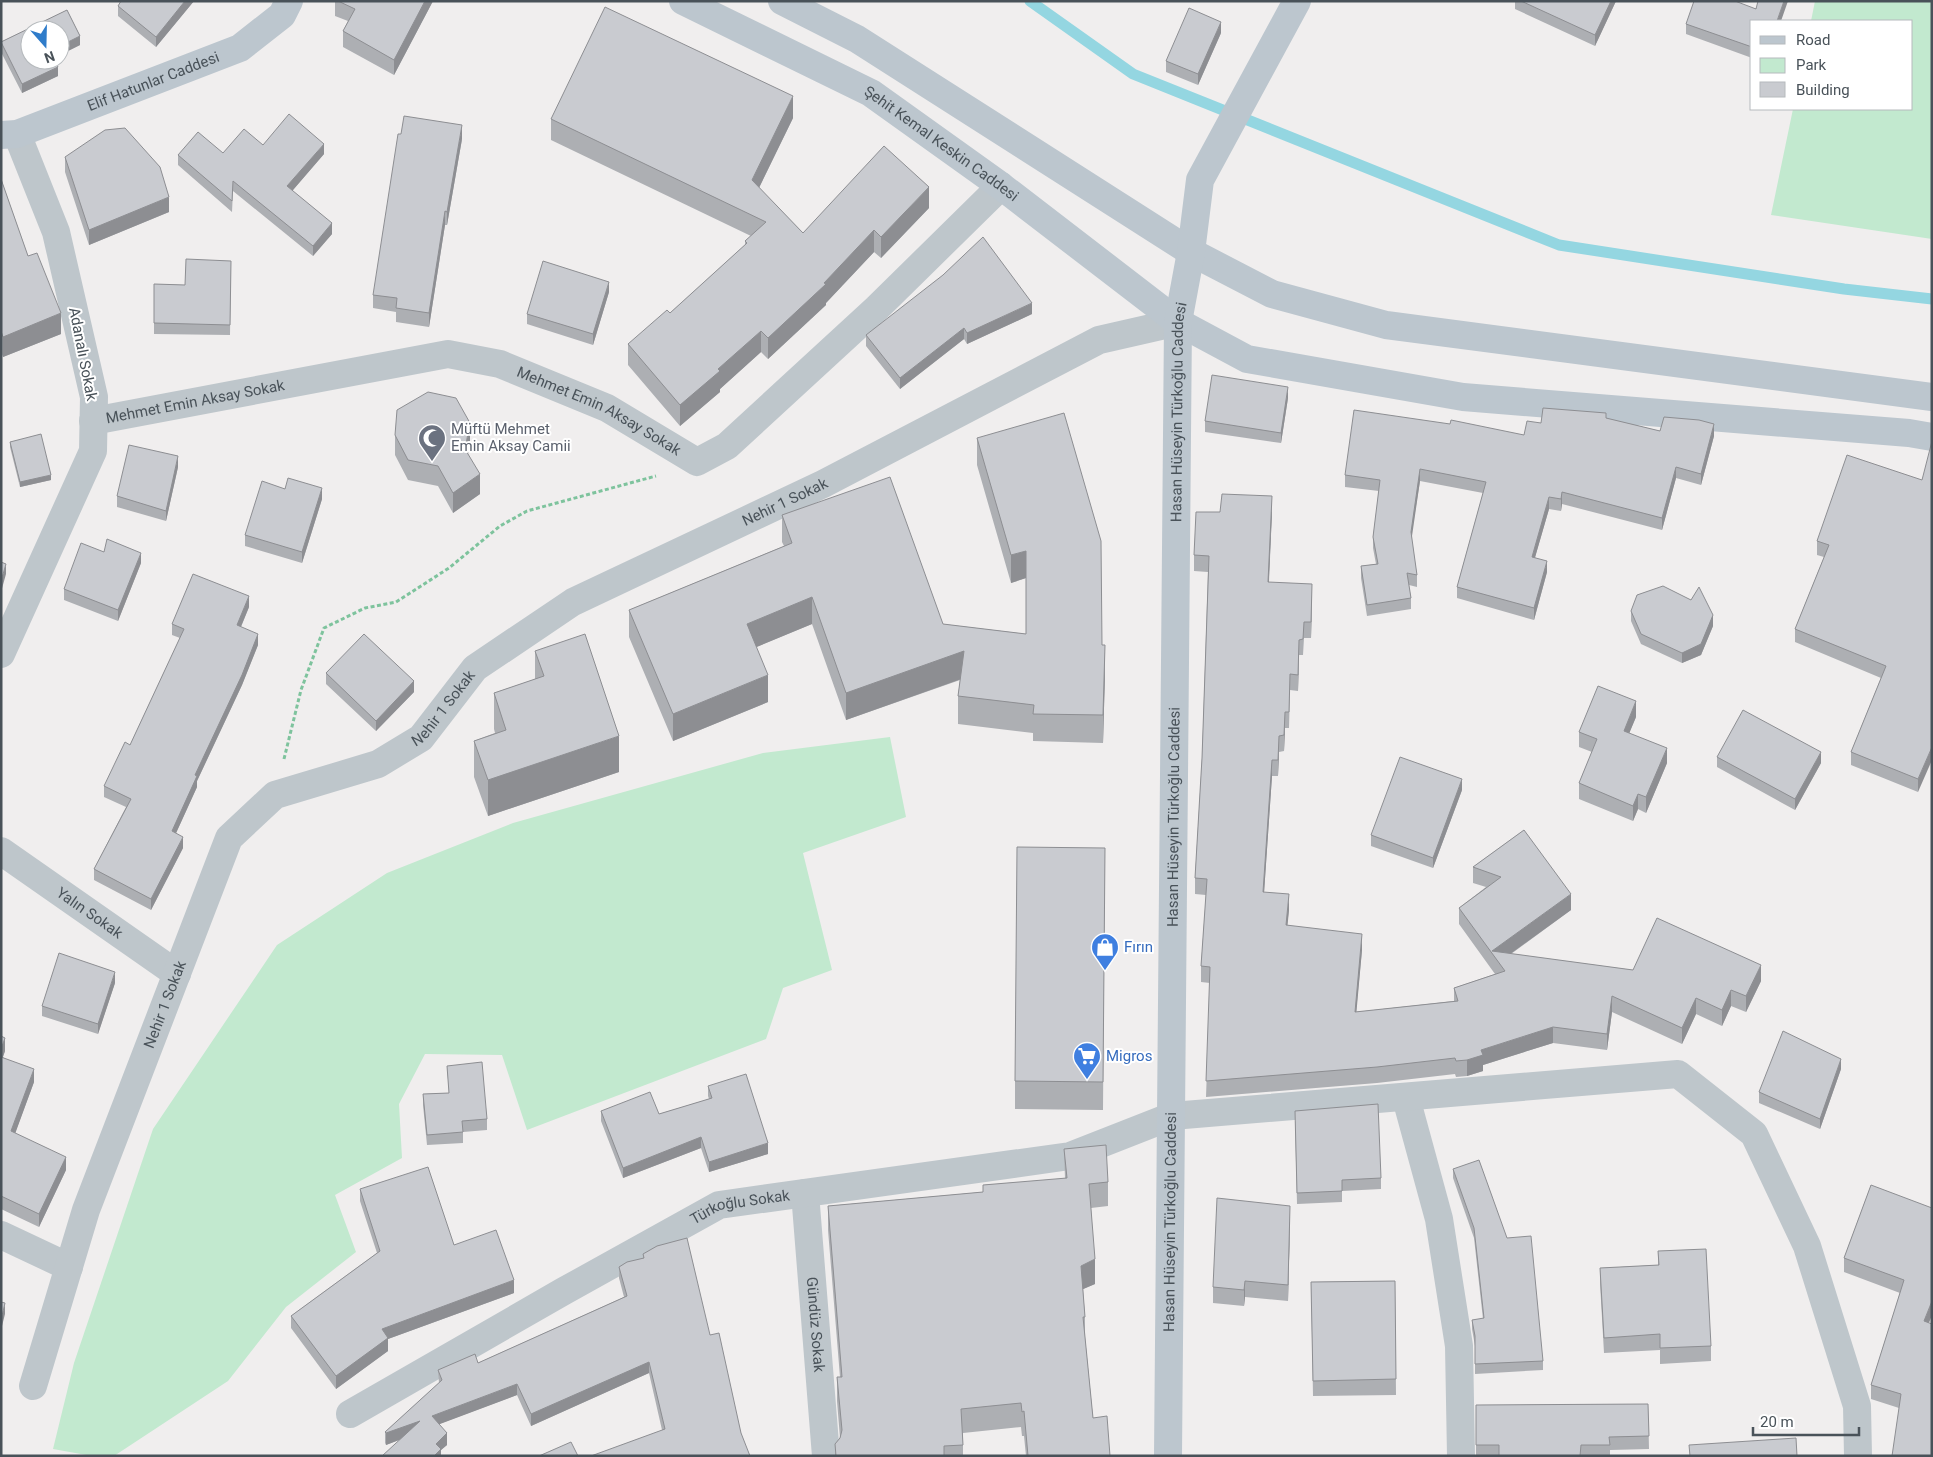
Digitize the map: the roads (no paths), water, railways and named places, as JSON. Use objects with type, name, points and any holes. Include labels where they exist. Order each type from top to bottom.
[{"type":"street","name":"Elif Hatunlar Caddesi","points":[[9,135],[240,48],[282,15],[289,1]]},
{"type":"street","name":"Şehit Kemal Keskin Caddesi","points":[[683,1],[871,93],[1001,186],[1178,322],[1247,359],[1463,397],[1909,433],[1932,437]]},
{"type":"street","points":[[782,1],[857,39],[1191,252],[1272,294],[1386,325],[1932,398]]},
{"type":"street","name":"Hasan Hüseyin Türkoğlu Caddesi","points":[[1168,1456],[1178,322],[1191,252],[1200,180],[1297,1]]},
{"type":"street","name":"Adanalı Sokak","points":[[1,654],[93,451],[94,397],[56,232],[9,135]]},
{"type":"street","name":"Mehmet Emin Aksay Sokak","points":[[93,421],[448,354],[500,364],[607,408],[697,462],[727,446],[877,308],[1001,186]]},
{"type":"street","name":"Nehir 1 Sokak","points":[[33,1386],[86,1210],[229,838],[275,795],[378,764],[421,738],[475,668],[573,602],[823,484],[1100,340],[1178,322]]},
{"type":"street","name":"Yalın Sokak","points":[[1,851],[177,974]]},
{"type":"street","name":"Türkoğlu Sokak","points":[[350,1414],[573,1286],[719,1206],[1070,1156],[1172,1116],[1678,1074],[1754,1134],[1807,1246],[1857,1406],[1858,1456]]},
{"type":"street","points":[[1406,1098],[1441,1229],[1458,1346],[1461,1456]]},
{"type":"street","name":"Gündüz Sokak","points":[[805,1193],[826,1456]]},
{"type":"street","points":[[1,1235],[69,1267]]},
{"type":"waterway","points":[[1030,1],[1133,74],[1559,245],[1844,289],[1932,299]]},
{"type":"place","name":"Müftü Mehmet Emin Aksay Camii","points":[[432,462]]},
{"type":"place","name":"Fırın","points":[[1105,971]]},
{"type":"place","name":"Migros","points":[[1087,1080]]}]
